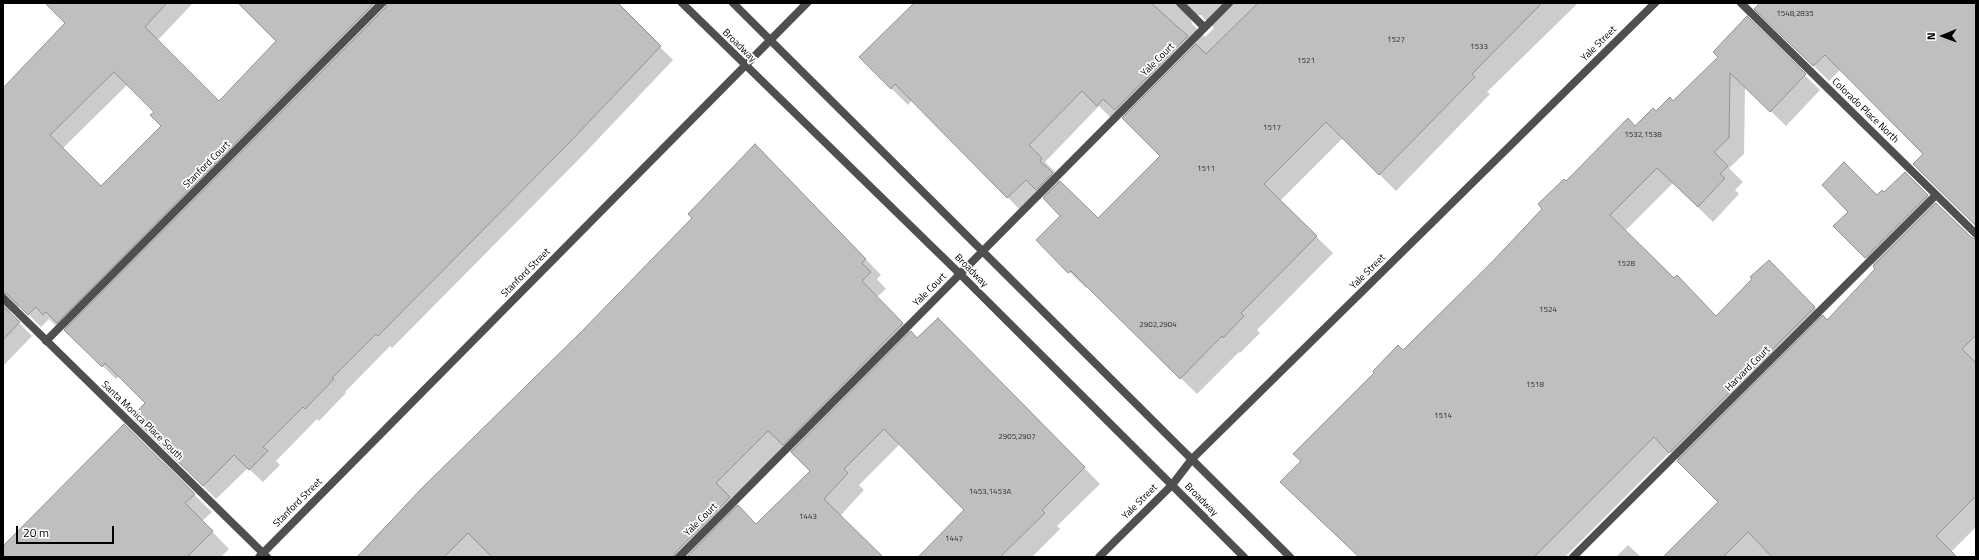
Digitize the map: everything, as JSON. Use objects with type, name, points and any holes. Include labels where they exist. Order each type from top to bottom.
[{"type":"street","name":"Stanford Court","points":[[46,341],[382,3]]},
{"type":"street","name":"Broadway","points":[[682,3],[960,274],[1244,557]]},
{"type":"street","points":[[733,3],[1290,557]]},
{"type":"street","name":"Stanford Street","points":[[263,556],[744,65],[807,3]]},
{"type":"street","points":[[1180,3],[1204,27]]},
{"type":"street","name":"Yale Court","points":[[679,557],[1228,3]]},
{"type":"street","name":"Yale Street","points":[[1099,557],[1172,485],[1192,459],[1655,3]]},
{"type":"street","name":"Colorado Place North","points":[[1741,3],[1976,234]]},
{"type":"street","name":"Harvard Court","points":[[1573,557],[1936,195]]},
{"type":"street","name":"Santa Monica Place South","points":[[3,298],[263,556]]},
{"type":"building","points":[[45,3],[167,3],[145,27],[219,101],[276,41],[238,3],[374,3],[57,323],[46,312],[43,315],[36,307],[28,315],[7,294],[3,293],[3,88],[65,23]],"holes":[[[114,72],[154,112],[150,115],[161,126],[101,186],[50,135]]]},
{"type":"building","points":[[387,3],[618,3],[661,46],[569,143],[378,336],[376,334],[332,378],[334,379],[305,409],[303,407],[263,447],[268,451],[249,470],[234,455],[203,486],[132,417],[145,403],[105,363],[102,367],[64,330],[386,7]]},
{"type":"building","points":[[914,3],[1151,3],[1188,36],[1115,110],[1103,99],[1097,106],[1082,91],[1029,145],[1042,158],[1040,161],[1053,173],[1036,190],[1026,180],[1007,198],[895,84],[891,89],[859,57]]},
{"type":"building","points":[[1258,3],[1542,3],[1472,74],[1475,77],[1379,175],[1326,122],[1264,184],[1317,236],[1241,313],[1244,316],[1223,338],[1222,336],[1180,379],[1071,271],[1068,273],[1036,240],[1060,216],[1043,198],[1060,181],[1098,218],[1160,156],[1122,118],[1196,44],[1206,54]]},
{"type":"building","points":[[1760,3],[1976,3],[1976,226],[1913,164],[1923,154],[1825,55],[1813,66],[1754,9]]},
{"type":"building","points":[[1747,16],[1806,74],[1770,112],[1730,73],[1729,138],[1714,152],[1728,166],[1720,174],[1725,178],[1698,207],[1657,168],[1610,215],[1674,278],[1677,275],[1716,316],[1752,279],[1750,277],[1769,260],[1815,307],[1669,453],[1654,437],[1534,557],[1359,557],[1280,482],[1301,461],[1293,454],[1374,373],[1373,371],[1398,345],[1403,350],[1491,263],[1542,209],[1538,204],[1564,179],[1566,181],[1628,118],[1635,126],[1653,108],[1656,111],[1670,97],[1673,101],[1718,57],[1713,52]]},
{"type":"building","points":[[755,144],[866,259],[862,263],[871,272],[862,281],[903,323],[783,445],[768,431],[716,483],[730,497],[675,553],[674,557],[492,557],[468,533],[444,557],[357,557],[422,488],[580,333],[692,218],[688,214]]},
{"type":"building","points":[[1844,162],[1877,195],[1882,190],[1884,192],[1905,172],[1928,195],[1865,258],[1833,226],[1848,212],[1822,185]]},
{"type":"building","points":[[1936,203],[1972,238],[1976,239],[1976,335],[1962,349],[1976,363],[1976,496],[1936,536],[1957,557],[1772,557],[1748,532],[1723,557],[1663,557],[1718,502],[1677,461],[1823,315],[1827,320],[1875,269],[1873,266]]},
{"type":"building","points":[[3,306],[20,322],[3,340]]},
{"type":"building","points":[[938,318],[1085,467],[1042,510],[1045,513],[1000,557],[918,557],[964,510],[884,429],[844,469],[848,473],[824,499],[883,557],[687,557],[738,505],[756,524],[810,471],[791,452],[911,331],[917,338]]},
{"type":"building","points":[[124,424],[195,494],[185,503],[213,531],[187,557],[3,557],[3,546]]}]
